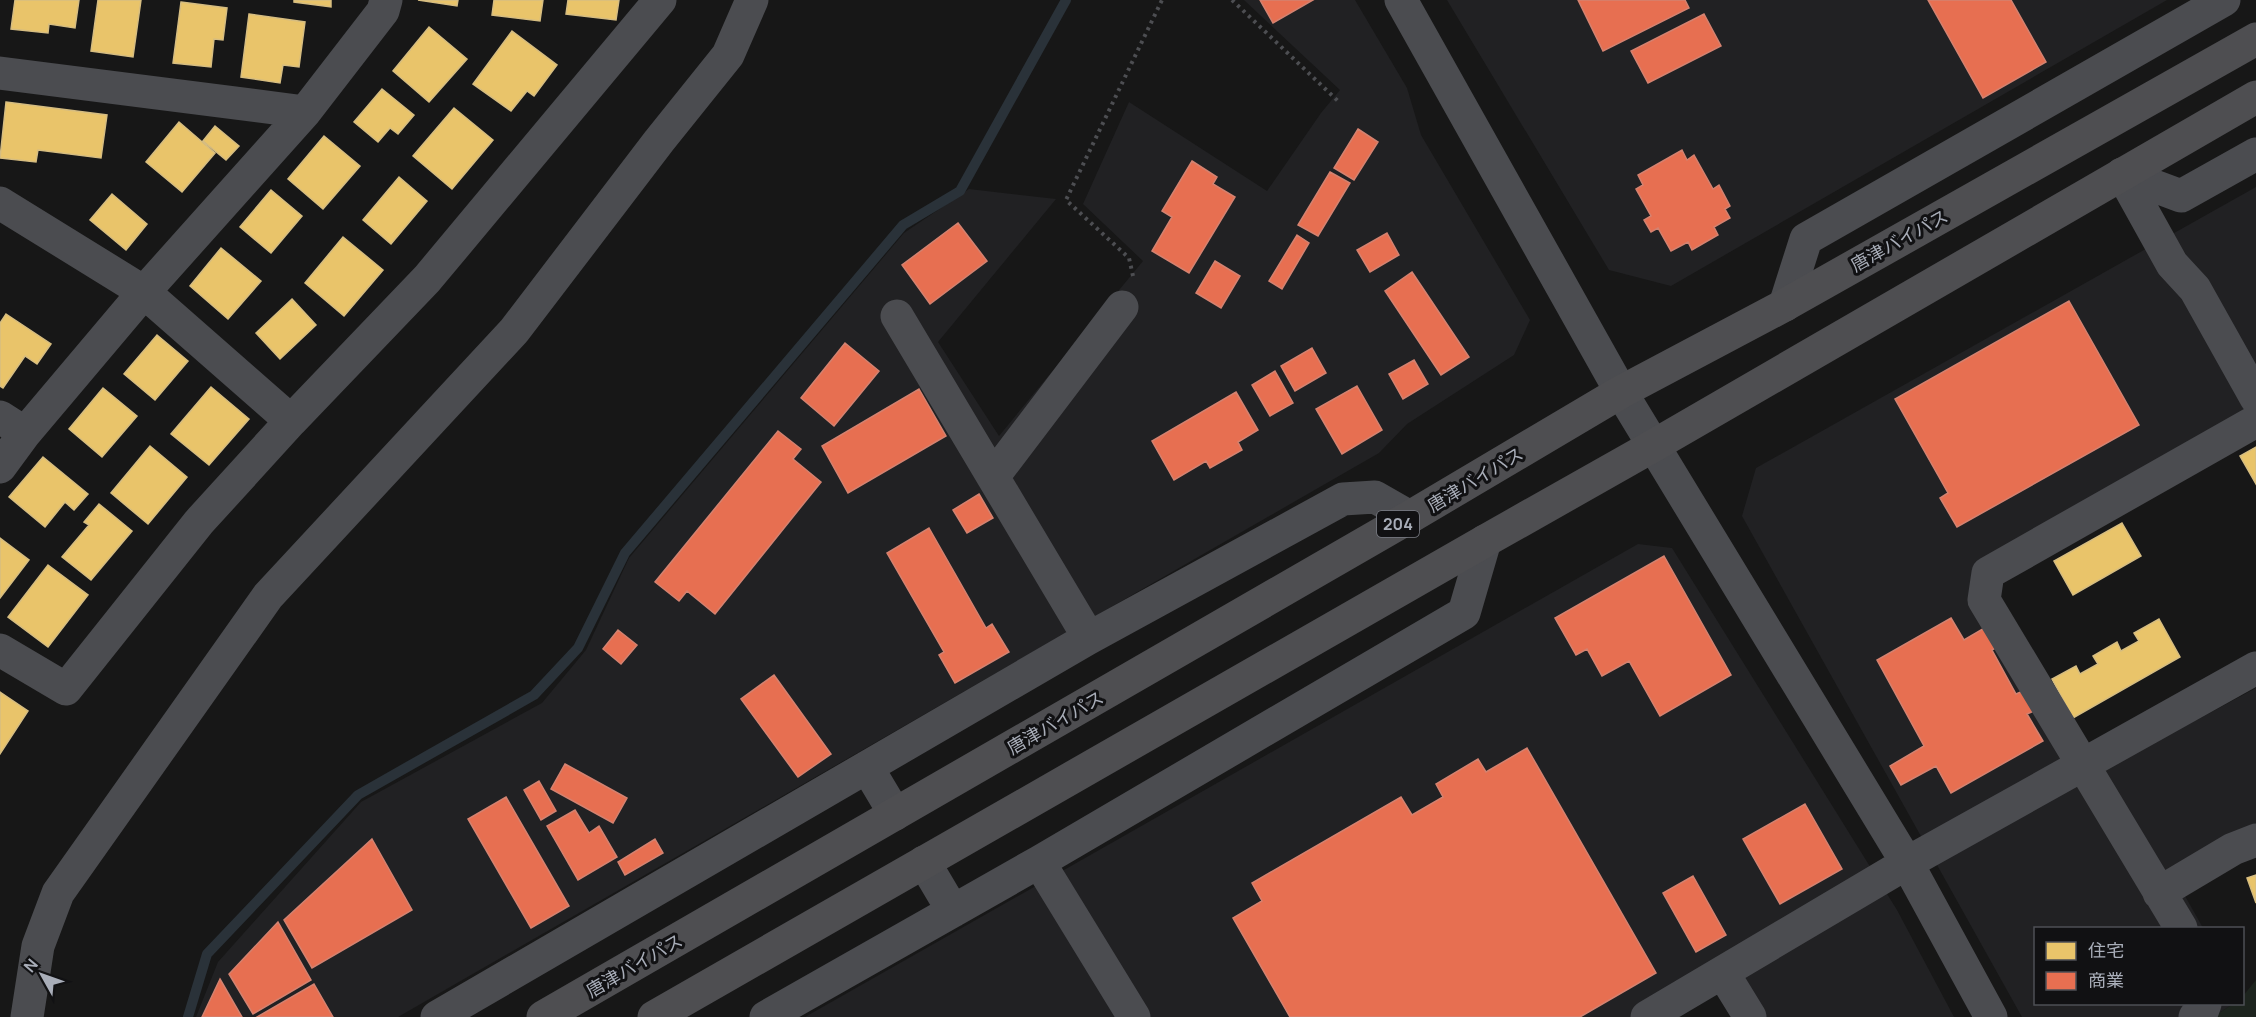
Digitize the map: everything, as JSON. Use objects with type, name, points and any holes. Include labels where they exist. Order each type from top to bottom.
[{"type":"highway","name":"唐津バイパス","points":[[543,1017],[1410,517],[1621,392],[1785,304],[2256,39]]},
{"type":"highway","points":[[654,1017],[1653,446],[2256,97]]},
{"type":"street","points":[[0,467],[12,425],[144,292],[305,112],[383,11],[386,0]]},
{"type":"street","points":[[0,650],[66,689],[199,522],[291,421],[427,279],[660,0]]},
{"type":"street","points":[[27,1017],[38,946],[58,893],[268,596],[514,331],[659,141],[728,55],[752,0]]},
{"type":"street","points":[[1401,0],[1621,392],[1907,863],[1991,1017]]},
{"type":"street","points":[[1785,304],[1806,239],[2224,0]]},
{"type":"street","points":[[0,73],[305,112]]},
{"type":"street","points":[[2122,174],[2181,196],[2256,154]]},
{"type":"street","points":[[2122,174],[2172,264],[2195,289],[2256,398]]},
{"type":"street","points":[[0,203],[144,292],[291,421]]},
{"type":"street","points":[[993,477],[1122,307]]},
{"type":"street","points":[[897,316],[1089,638]]},
{"type":"street","points":[[2180,927],[1984,600],[1988,573],[2256,421]]},
{"type":"street","points":[[437,1017],[1089,638],[1343,499],[1375,497],[1410,517]]},
{"type":"street","points":[[766,1017],[1039,862],[1464,613],[1485,541]]},
{"type":"street","points":[[1647,1017],[1907,863],[2256,668]]},
{"type":"street","points":[[867,767],[895,814]]},
{"type":"street","points":[[2159,893],[2233,849],[2256,840]]},
{"type":"street","points":[[924,862],[953,911]]},
{"type":"street","points":[[1039,862],[1134,1017]]},
{"type":"street","points":[[1723,973],[1750,1017]]},
{"type":"street","points":[[2195,1017],[2202,1012],[2205,1005]]},
{"type":"path","points":[[1122,307],[1136,287],[1129,258],[1066,200],[1162,0]]},
{"type":"path","points":[[1232,0],[1340,102]]},
{"type":"shaded area","points":[[1244,0],[1355,0],[1407,88],[1421,135],[1530,320],[1514,355],[1407,424],[1379,453],[398,1017],[196,1017],[218,962],[361,802],[542,703],[586,650],[629,558],[904,233],[969,189],[1056,199],[938,342],[999,436],[1143,261],[1083,204],[1129,102],[1267,191],[1321,113],[1340,90]]},
{"type":"shaded area","points":[[1447,0],[2167,0],[1671,286],[1609,270]]},
{"type":"shaded area","points":[[2256,187],[2256,408],[1985,562],[1995,599],[2100,772],[2256,688],[2256,825],[2171,871],[2202,927],[2034,927],[2034,1005],[2231,1005],[2213,1017],[2022,1017],[1742,516],[1756,468]]},
{"type":"shaded area","points":[[1638,544],[1672,548],[1897,910],[1954,1017],[1733,1017],[1716,989],[1670,1017],[805,1017]]},
{"type":"shaded area","points":[[2256,980],[2256,1017],[2213,1017],[2231,1005],[2244,1005],[2244,995]]},
{"type":"building: 住宅","points":[[15,0],[79,0],[75,28],[49,24],[48,33],[11,29]]},
{"type":"building: 住宅","points":[[98,0],[141,0],[133,57],[91,51]]},
{"type":"building: 住宅","points":[[294,0],[331,0],[331,7],[294,2]]},
{"type":"building: 住宅","points":[[418,0],[458,0],[457,6]]},
{"type":"building: 住宅","points":[[494,0],[543,0],[540,21],[492,15]]},
{"type":"building: 住宅","points":[[568,0],[619,0],[616,20],[566,14]]},
{"type":"building: 住宅","points":[[181,2],[227,8],[223,40],[214,39],[211,67],[173,63]]},
{"type":"building: 住宅","points":[[249,14],[305,22],[299,67],[283,65],[280,83],[241,77]]},
{"type":"building: 住宅","points":[[429,27],[467,59],[429,102],[393,71]]},
{"type":"building: 住宅","points":[[512,31],[557,65],[534,96],[527,91],[511,111],[473,84]]},
{"type":"building: 住宅","points":[[382,89],[414,115],[398,134],[390,128],[378,142],[354,122]]},
{"type":"building: 住宅","points":[[6,102],[107,115],[101,158],[38,150],[36,162],[0,158]]},
{"type":"building: 住宅","points":[[454,108],[493,140],[452,189],[413,156]]},
{"type":"building: 住宅","points":[[179,122],[215,153],[182,192],[146,162]]},
{"type":"building: 住宅","points":[[215,126],[239,146],[226,160],[203,141]]},
{"type":"building: 住宅","points":[[324,136],[360,166],[323,209],[288,179]]},
{"type":"building: 住宅","points":[[399,177],[427,201],[391,244],[363,220]]},
{"type":"building: 住宅","points":[[271,190],[302,216],[271,253],[240,227]]},
{"type":"building: 住宅","points":[[112,194],[147,224],[126,250],[90,220]]},
{"type":"building: 住宅","points":[[343,237],[383,270],[344,316],[305,283]]},
{"type":"building: 住宅","points":[[221,248],[261,281],[228,319],[190,286]]},
{"type":"building: 住宅","points":[[292,299],[316,325],[280,359],[256,333]]},
{"type":"building: 住宅","points":[[6,314],[51,344],[37,364],[25,356],[3,388],[0,386],[0,323]]},
{"type":"building: 住宅","points":[[157,335],[188,361],[155,400],[124,374]]},
{"type":"building: 住宅","points":[[211,387],[249,419],[209,465],[171,434]]},
{"type":"building: 住宅","points":[[103,388],[137,416],[102,457],[69,429]]},
{"type":"building: 住宅","points":[[150,446],[187,477],[148,524],[111,493]]},
{"type":"building: 住宅","points":[[2256,447],[2256,484],[2240,456]]},
{"type":"building: 住宅","points":[[43,457],[88,494],[74,510],[65,502],[45,527],[9,497]]},
{"type":"building: 住宅","points":[[99,504],[132,531],[91,580],[62,557],[89,525],[84,522]]},
{"type":"building: 住宅","points":[[2122,523],[2141,556],[2073,595],[2054,561]]},
{"type":"building: 住宅","points":[[0,538],[29,560],[0,598]]},
{"type":"building: 住宅","points":[[48,565],[88,595],[48,647],[8,617]]},
{"type":"building: 住宅","points":[[2159,619],[2180,657],[2073,718],[2052,679],[2076,666],[2080,674],[2098,664],[2093,656],[2117,642],[2121,651],[2139,641],[2134,633]]},
{"type":"building: 住宅","points":[[0,692],[28,711],[0,754]]},
{"type":"building: 住宅","points":[[2256,875],[2256,903],[2247,878]]},
{"type":"building: 商業","points":[[1260,0],[1313,0],[1273,23]]},
{"type":"building: 商業","points":[[1578,0],[1685,0],[1689,8],[1603,51]]},
{"type":"building: 商業","points":[[1928,0],[2011,0],[2046,62],[1983,98]]},
{"type":"building: 商業","points":[[1704,14],[1721,46],[1648,83],[1631,51]]},
{"type":"building: 商業","points":[[1358,129],[1378,142],[1354,180],[1334,168]]},
{"type":"building: 商業","points":[[1682,150],[1687,160],[1694,155],[1713,189],[1719,185],[1730,206],[1725,209],[1730,218],[1714,227],[1718,235],[1692,250],[1688,242],[1671,251],[1658,228],[1651,232],[1644,220],[1651,216],[1636,189],[1643,185],[1638,175]]},
{"type":"building: 商業","points":[[1192,161],[1217,177],[1213,184],[1235,197],[1189,273],[1152,251],[1172,217],[1162,211]]},
{"type":"building: 商業","points":[[1330,172],[1350,183],[1318,236],[1298,225]]},
{"type":"building: 商業","points":[[958,223],[987,261],[930,304],[902,265]]},
{"type":"building: 商業","points":[[1387,233],[1399,255],[1370,272],[1357,250]]},
{"type":"building: 商業","points":[[1297,235],[1309,243],[1282,289],[1269,281]]},
{"type":"building: 商業","points":[[1215,261],[1240,276],[1221,308],[1196,293]]},
{"type":"building: 商業","points":[[1412,272],[1469,357],[1441,375],[1385,291]]},
{"type":"building: 商業","points":[[2069,301],[2139,425],[1957,527],[1940,498],[1948,493],[1895,399]]},
{"type":"building: 商業","points":[[845,343],[879,371],[834,426],[801,398]]},
{"type":"building: 商業","points":[[1312,348],[1326,373],[1295,391],[1281,366]]},
{"type":"building: 商業","points":[[1414,360],[1428,384],[1403,399],[1389,374]]},
{"type":"building: 商業","points":[[1275,371],[1293,403],[1270,416],[1252,385]]},
{"type":"building: 商業","points":[[1357,386],[1382,430],[1342,454],[1316,409]]},
{"type":"building: 商業","points":[[919,389],[946,436],[848,493],[822,446]]},
{"type":"building: 商業","points":[[1236,392],[1258,430],[1238,442],[1242,450],[1210,468],[1206,461],[1174,480],[1152,441]]},
{"type":"building: 商業","points":[[778,431],[801,449],[793,459],[821,482],[715,614],[687,591],[679,601],[655,582]]},
{"type":"building: 商業","points":[[979,494],[993,518],[967,533],[953,510]]},
{"type":"building: 商業","points":[[929,528],[986,628],[992,624],[1009,652],[955,683],[939,655],[944,652],[887,553]]},
{"type":"building: 商業","points":[[1664,556],[1731,675],[1660,716],[1629,661],[1602,676],[1587,649],[1576,655],[1555,618]]},
{"type":"building: 商業","points":[[1951,618],[1964,640],[1986,627],[1997,647],[1992,650],[2016,694],[2023,691],[2034,711],[2027,714],[2043,741],[1951,793],[1936,766],[1901,785],[1890,766],[1924,746],[1877,660]]},
{"type":"building: 商業","points":[[618,630],[637,645],[621,664],[603,649]]},
{"type":"building: 商業","points":[[774,675],[831,754],[798,777],[741,699]]},
{"type":"building: 商業","points":[[1527,748],[1656,973],[1580,1017],[1290,1017],[1233,918],[1262,901],[1252,883],[1401,797],[1412,815],[1443,797],[1436,784],[1478,759],[1486,772]]},
{"type":"building: 商業","points":[[565,764],[627,798],[613,823],[551,789]]},
{"type":"building: 商業","points":[[539,781],[556,811],[541,820],[524,790]]},
{"type":"building: 商業","points":[[506,797],[569,906],[531,928],[468,819]]},
{"type":"building: 商業","points":[[1805,804],[1842,869],[1780,904],[1743,839]]},
{"type":"building: 商業","points":[[575,810],[589,833],[599,826],[617,857],[578,880],[547,826]]},
{"type":"building: 商業","points":[[372,839],[412,910],[312,968],[284,920]]},
{"type":"building: 商業","points":[[655,839],[663,853],[625,875],[618,862]]},
{"type":"building: 商業","points":[[1693,876],[1726,935],[1696,952],[1663,893]]},
{"type":"building: 商業","points":[[278,922],[311,980],[253,1014],[229,974]]},
{"type":"building: 商業","points":[[220,979],[242,1017],[202,1017]]},
{"type":"building: 商業","points":[[314,984],[333,1017],[257,1017]]},
{"type":"waterway","points":[[188,1017],[207,954],[358,795],[534,695],[578,648],[625,553],[903,225],[960,191],[1066,0]]}]
